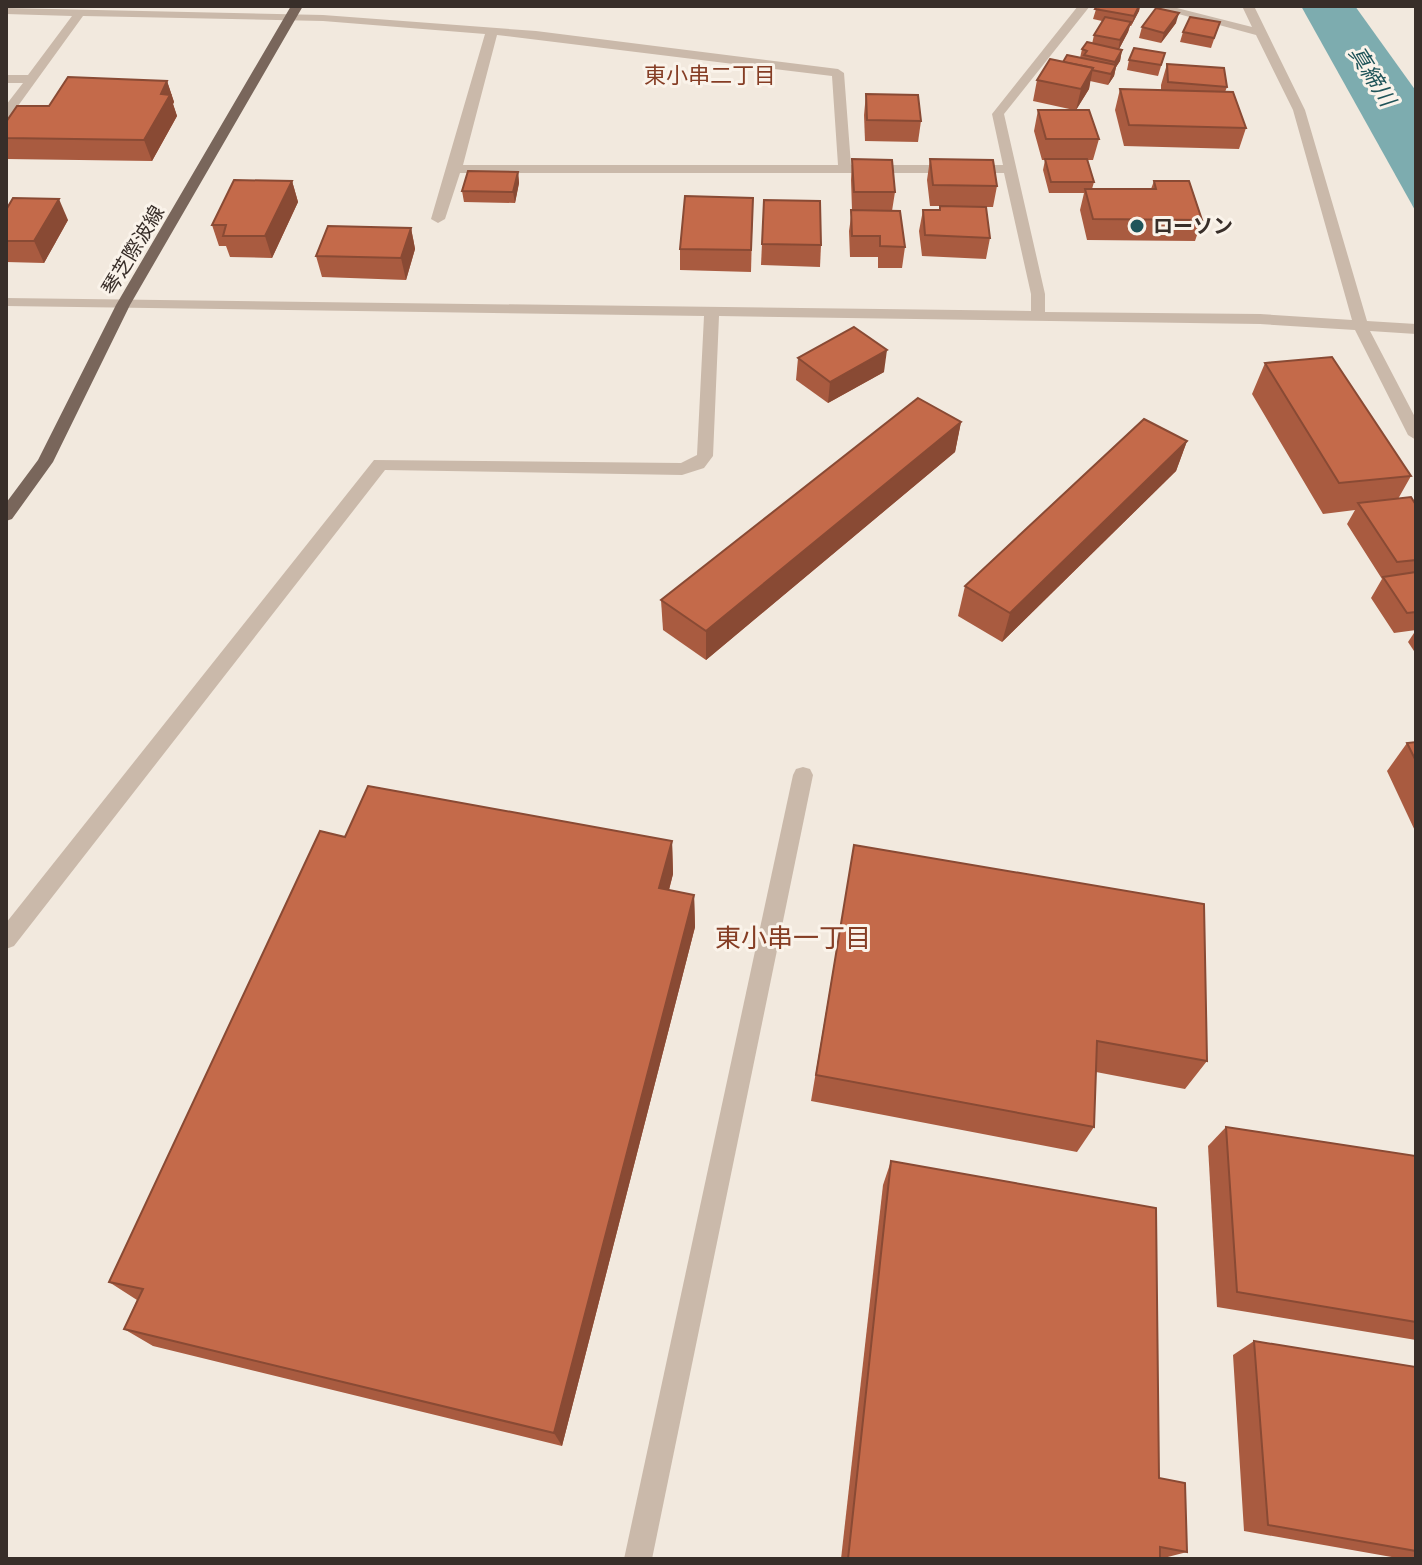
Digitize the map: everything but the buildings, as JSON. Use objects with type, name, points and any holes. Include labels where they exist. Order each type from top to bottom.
[{"type":"main road","name":"琴芝際波線","points":[[6,515],[45,462],[123,305],[294,12]]},
{"type":"street","points":[[1038,316],[1038,294],[998,114],[1084,6]]},
{"type":"street","points":[[1155,6],[1264,33]]},
{"type":"street","points":[[1248,6],[1264,33],[1299,110],[1361,327],[1416,435]]},
{"type":"street","points":[[8,9],[294,12],[838,73],[845,167]]},
{"type":"street","points":[[6,114],[81,11]]},
{"type":"street","points":[[438,219],[455,169],[492,32]]},
{"type":"street","points":[[6,79],[32,79]]},
{"type":"street","points":[[455,169],[1008,169]]},
{"type":"street","points":[[6,302],[1260,319],[1416,329]]},
{"type":"street","points":[[6,939],[380,464],[682,469],[698,464],[705,456],[712,313]]},
{"type":"street","points":[[638,1559],[803,775]]},
{"type":"water","name":"真締川","points":[[1301,6],[1355,6],[1416,91],[1416,212]]},
{"type":"place","name":"ローソン","points":[[1137,226]]},
{"type":"district","name":"東小串二丁目","points":[[710,75]]},
{"type":"district","name":"東小串一丁目","points":[[793,938]]}]
